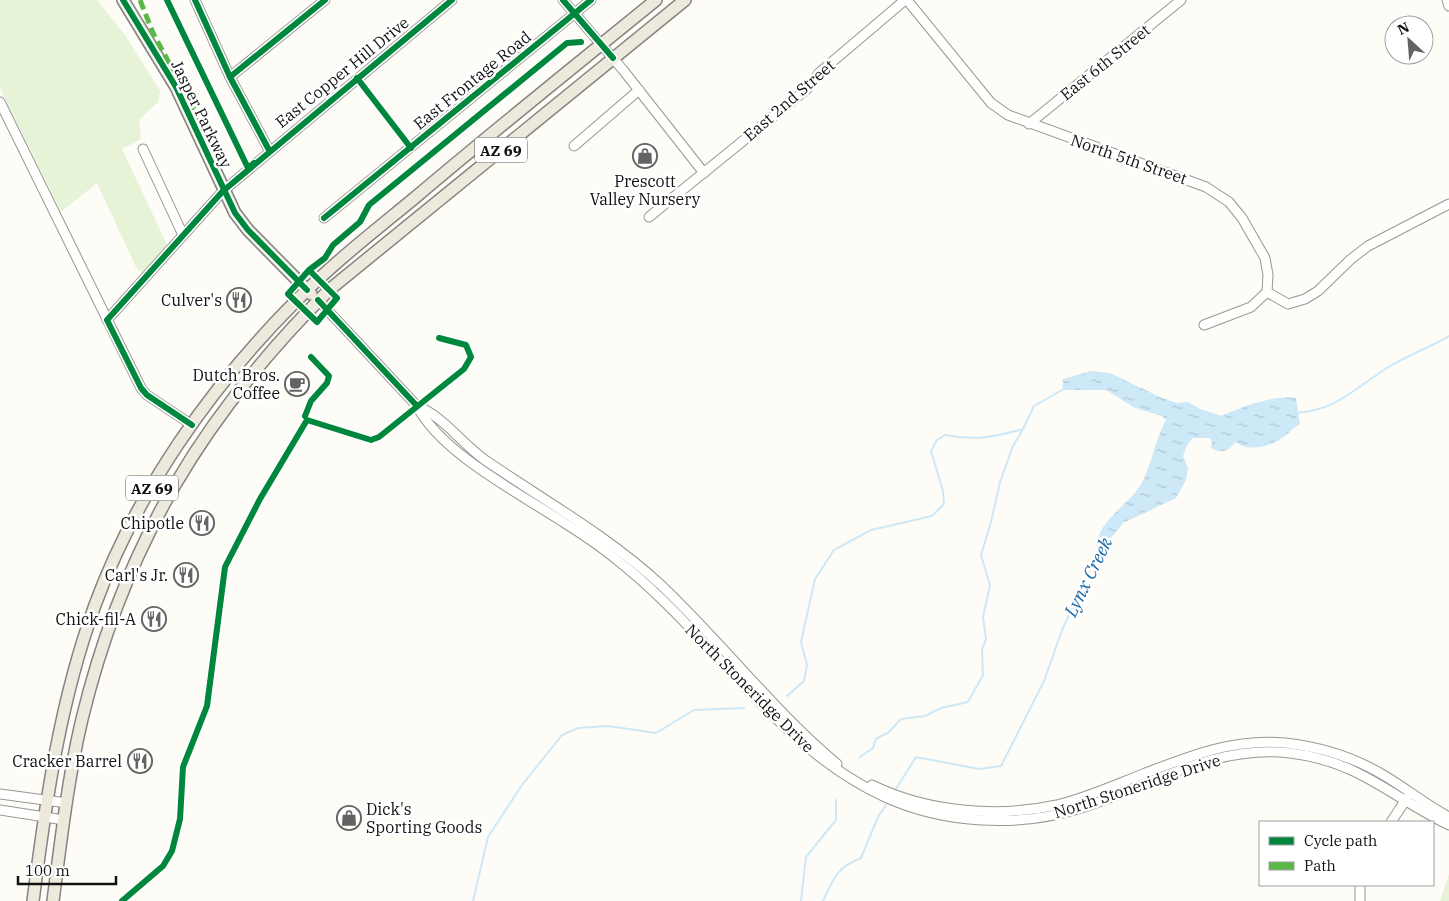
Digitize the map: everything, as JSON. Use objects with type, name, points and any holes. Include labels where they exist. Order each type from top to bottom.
[{"type":"main road","name":"Jasper Parkway","points":[[123,0],[176,87],[223,191]]},
{"type":"main road","name":"AZ 69","points":[[33,901],[52,761],[66,701],[96,603],[133,522],[192,424],[249,351],[307,290],[461,158],[656,0]]},
{"type":"main road","name":"AZ 69","points":[[52,901],[76,749],[96,666],[124,588],[163,503],[216,420],[273,348],[318,300],[369,254],[684,0]]},
{"type":"main road","name":"North Stoneridge Drive","points":[[223,191],[248,230],[318,300]]},
{"type":"street","points":[[230,77],[325,0]]},
{"type":"street","name":"East Copper Hill Drive","points":[[107,320],[223,191],[269,150],[452,0]]},
{"type":"street","points":[[563,0],[613,58],[704,173]]},
{"type":"street","name":"East Frontage Road","points":[[324,218],[591,0]]},
{"type":"street","name":"North 5th Street","points":[[906,0],[991,103],[1008,115],[1206,186],[1229,202],[1242,218],[1265,258],[1268,275],[1267,292]]},
{"type":"street","name":"East 2nd Street","points":[[649,217],[807,89],[819,73],[906,0]]},
{"type":"street","name":"East 6th Street","points":[[1030,124],[1181,0]]},
{"type":"street","points":[[1447,0],[1449,6]]},
{"type":"street","points":[[196,1],[230,77],[269,150]]},
{"type":"street","points":[[574,146],[639,90]]},
{"type":"street","points":[[0,102],[141,388],[147,395],[192,424]]},
{"type":"street","points":[[142,149],[183,235]]},
{"type":"street","points":[[1204,325],[1250,308],[1267,292],[1288,304],[1305,299],[1368,246],[1449,204]]},
{"type":"street","name":"North Stoneridge Drive","points":[[318,300],[417,406],[424,418],[455,449],[500,482],[590,540],[636,576],[667,604],[796,738],[840,772],[865,784],[947,815],[975,819],[1029,819],[1080,808],[1210,760],[1246,753],[1274,752],[1323,759],[1345,766],[1449,817]]},
{"type":"street","points":[[0,794],[67,803]]},
{"type":"street","points":[[1391,821],[1407,797]]},
{"type":"street","name":"North Stoneridge Drive","points":[[1407,797],[1449,825]]},
{"type":"street","points":[[0,810],[64,820]]},
{"type":"street","points":[[1360,886],[1360,901]]},
{"type":"green space","points":[[0,0],[97,0],[125,35],[160,91],[159,101],[139,120],[141,139],[122,149],[168,247],[142,273],[136,267],[97,183],[61,212],[0,88]]},
{"type":"green space","points":[[1449,874],[1449,901],[1440,901]]},
{"type":"water","points":[[1091,371],[1110,373],[1160,397],[1176,403],[1188,402],[1200,409],[1222,416],[1248,405],[1279,398],[1296,398],[1300,424],[1281,439],[1270,444],[1252,448],[1236,442],[1228,449],[1219,451],[1211,448],[1212,442],[1210,438],[1193,438],[1187,445],[1183,456],[1188,468],[1186,480],[1176,498],[1123,523],[1108,542],[1102,555],[1097,556],[1096,545],[1103,527],[1138,489],[1166,420],[1162,416],[1135,408],[1106,390],[1062,390],[1063,379]]},
{"type":"waterway","name":"Lynx Creek","points":[[1295,413],[1323,408],[1335,403],[1390,366],[1449,336]]},
{"type":"waterway","points":[[787,696],[804,681],[807,665],[801,642],[815,579],[834,550],[871,530],[932,516],[944,504],[943,491],[931,451],[937,440],[945,435],[966,438],[984,437],[1023,429],[1034,406],[1062,390]]},
{"type":"waterway","points":[[860,757],[873,748],[876,739],[889,732],[901,719],[925,716],[941,708],[968,702],[983,675],[982,650],[986,639],[983,617],[990,585],[981,555],[1000,482],[1013,446],[1022,431]]},
{"type":"waterway","name":"Lynx Creek","points":[[894,792],[916,757],[979,769],[1001,766],[1044,681],[1062,630],[1097,555]]},
{"type":"waterway","points":[[473,901],[488,837],[522,785],[562,735],[578,728],[608,726],[656,733],[694,710],[744,708]]},
{"type":"waterway","points":[[801,901],[806,857],[836,820],[836,800]]},
{"type":"waterway","name":"Lynx Creek","points":[[823,901],[833,880],[841,870],[861,858],[878,817],[888,802]]},
{"type":"marked path","points":[[140,0],[153,33],[194,109]]},
{"type":"cycle path","points":[[123,0],[176,87],[235,213],[248,230],[307,290]]},
{"type":"cycle path","points":[[167,0],[248,168],[254,163]]},
{"type":"cycle path","points":[[195,0],[230,77],[269,150]]},
{"type":"cycle path","points":[[230,77],[325,0]]},
{"type":"cycle path","points":[[192,425],[147,395],[141,388],[107,320],[223,191],[452,0]]},
{"type":"cycle path","points":[[563,0],[613,58]]},
{"type":"cycle path","points":[[324,218],[591,0]]},
{"type":"cycle path","points":[[309,270],[337,298],[317,322],[288,294],[309,270],[325,258],[333,245],[360,222],[369,205],[567,43],[581,42]]},
{"type":"cycle path","points":[[357,78],[411,148]]},
{"type":"cycle path","points":[[318,300],[417,406]]},
{"type":"cycle path","points":[[122,901],[163,866],[172,851],[180,819],[183,767],[207,706],[225,567],[260,499],[307,420],[371,440],[379,437],[464,369],[471,357],[466,345],[439,338]]},
{"type":"cycle path","points":[[305,416],[311,401],[327,383],[329,376],[311,357]]},
{"type":"place","name":"Prescott Valley Nursery","points":[[645,156]]},
{"type":"place","name":"Culver's","points":[[239,300]]},
{"type":"place","name":"Dutch Bros. Coffee","points":[[297,384]]},
{"type":"place","name":"Chipotle","points":[[202,523]]},
{"type":"place","name":"Carl's Jr.","points":[[186,575]]},
{"type":"place","name":"Chick-fil-A","points":[[154,619]]},
{"type":"place","name":"Cracker Barrel","points":[[140,761]]},
{"type":"place","name":"Dick's Sporting Goods","points":[[349,818]]}]
